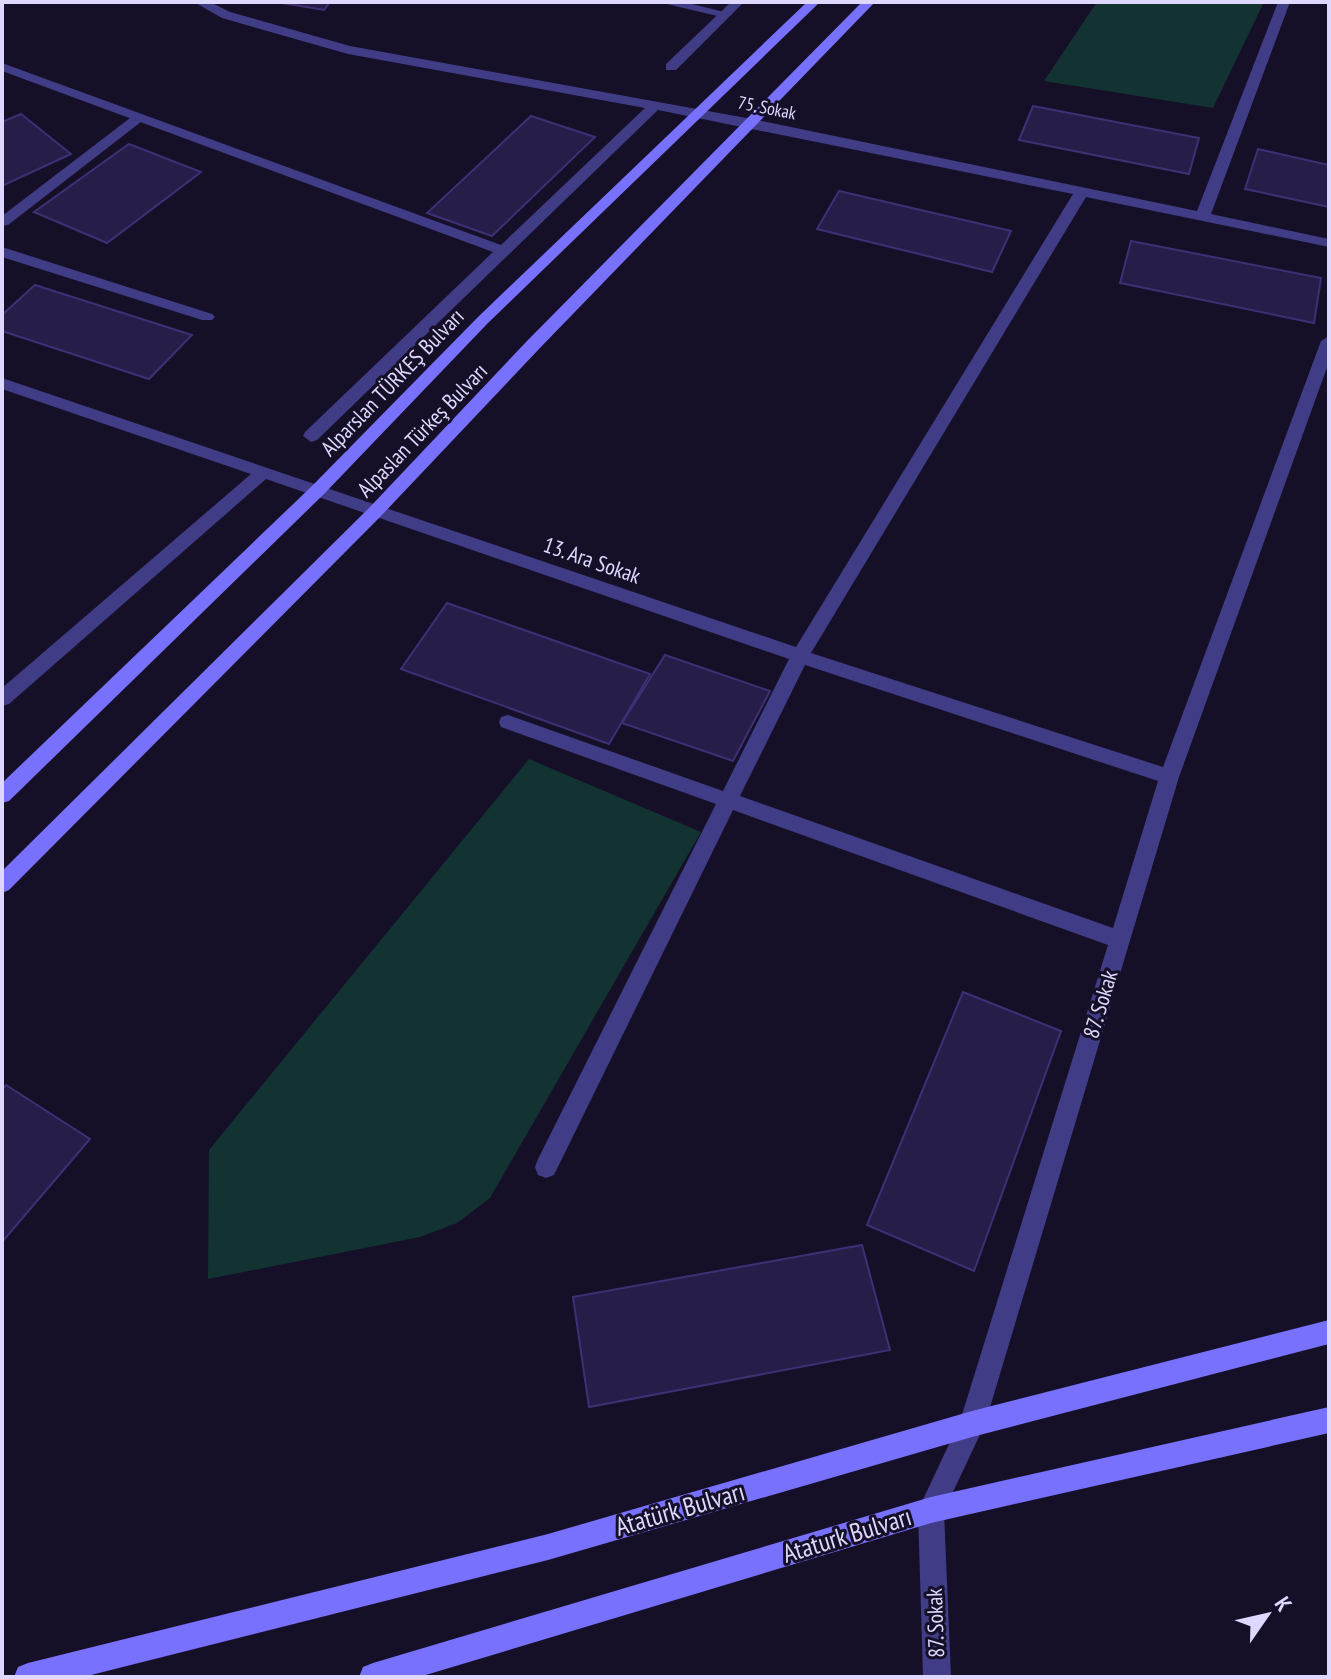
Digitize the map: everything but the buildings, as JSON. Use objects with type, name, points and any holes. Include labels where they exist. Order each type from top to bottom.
[{"type":"main road","name":"Alparslan TÜRKEŞ Bulvarı","points":[[2,795],[318,490],[483,320],[814,2]]},
{"type":"main road","name":"Alpaslan Türkeş Bulvarı","points":[[2,884],[375,512],[533,345],[869,2]]},
{"type":"main road","name":"Atatürk Bulvarı","points":[[28,1677],[548,1547],[972,1424],[1329,1332]]},
{"type":"main road","name":"Ataturk Bulvarı","points":[[373,1677],[931,1510],[1329,1420]]},
{"type":"street","name":"75. Sokak","points":[[200,2],[226,15],[348,50],[752,123],[1329,243]]},
{"type":"street","points":[[664,2],[726,14]]},
{"type":"street","points":[[671,67],[738,2]]},
{"type":"street","points":[[1202,218],[1284,2]]},
{"type":"street","points":[[2,67],[504,251]]},
{"type":"street","points":[[311,436],[653,107]]},
{"type":"street","points":[[3,222],[139,118]]},
{"type":"street","points":[[546,1167],[800,656],[1083,190]]},
{"type":"street","points":[[2,252],[207,317]]},
{"type":"street","name":"87. Sokak","points":[[937,1677],[931,1510],[972,1424],[1169,777],[1329,341]]},
{"type":"street","name":"13. Ara Sokak","points":[[2,383],[800,656],[1169,777]]},
{"type":"street","points":[[2,699],[265,471]]},
{"type":"street","points":[[508,722],[1120,940]]},
{"type":"green space","points":[[1097,2],[1264,2],[1213,108],[1044,81]]},
{"type":"green space","points":[[529,759],[701,832],[490,1198],[457,1223],[420,1237],[208,1279],[209,1150]]}]
